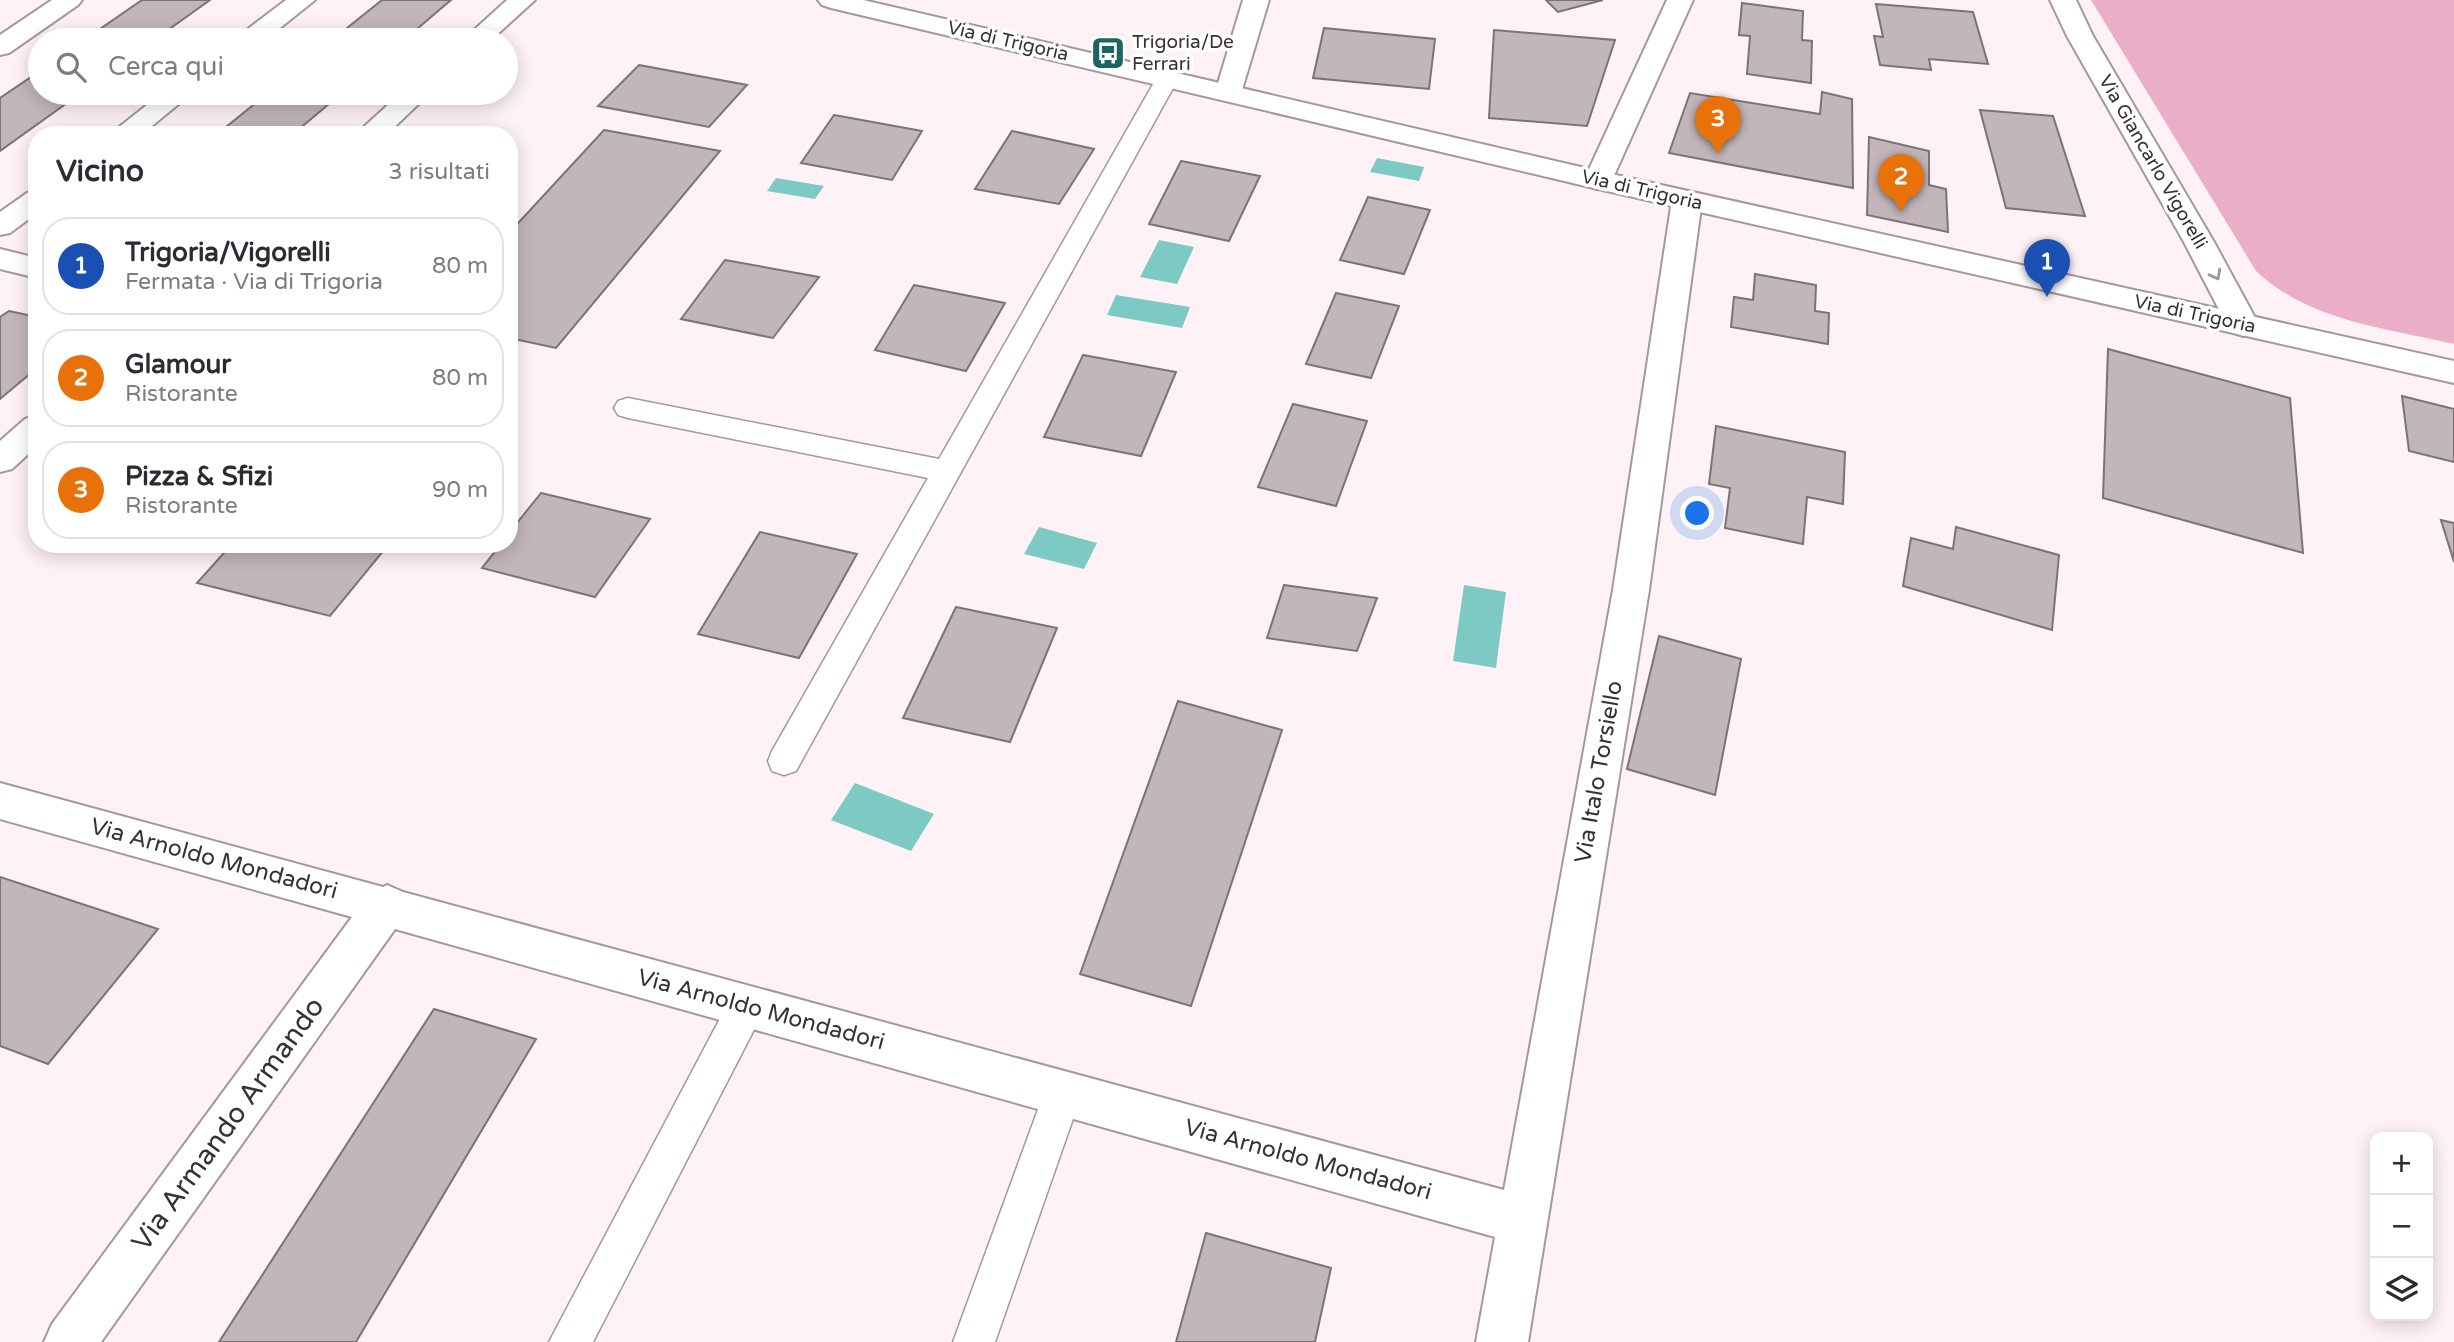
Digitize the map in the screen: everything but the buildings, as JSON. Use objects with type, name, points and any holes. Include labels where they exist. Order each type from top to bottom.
[{"type":"street","points":[[0,47],[69,0]]},
{"type":"street","points":[[265,28],[302,0]]},
{"type":"street","points":[[490,28],[522,0]]},
{"type":"street","name":"Via di Trigoria","points":[[831,0],[1598,180],[2454,372]]},
{"type":"street","points":[[1228,93],[1256,0]]},
{"type":"street","points":[[1598,180],[1680,0]]},
{"type":"street","name":"Via Giancarlo Vigorelli","points":[[2063,0],[2080,36],[2199,242],[2243,325]]},
{"type":"street","points":[[135,126],[163,105]]},
{"type":"street","points":[[379,126],[403,105]]},
{"type":"street","name":"Via Italo Torsiello","points":[[1502,1342],[1631,590],[1687,200]]},
{"type":"street","points":[[0,226],[28,206]]},
{"type":"street","points":[[0,259],[28,266]]},
{"type":"street","points":[[0,460],[28,435]]},
{"type":"street","name":"Via Arnoldo Mondadori","points":[[0,801],[387,905],[746,1007],[1522,1220]]},
{"type":"street","name":"Via Armando Armando","points":[[70,1342],[387,905]]},
{"type":"lane","points":[[784,761],[1167,79]]},
{"type":"lane","points":[[628,408],[947,471]]},
{"type":"lane","points":[[570,1342],[746,1007]]},
{"type":"lane","points":[[974,1342],[1063,1093]]},
{"type":"shaded area","points":[[2091,0],[2454,0],[2454,344],[2375,327],[2324,312],[2277,288],[2256,271]]},
{"type":"water","points":[[1377,158],[1424,167],[1419,181],[1370,172]]},
{"type":"water","points":[[776,178],[824,186],[815,199],[767,191]]},
{"type":"water","points":[[1159,240],[1194,247],[1177,284],[1140,277]]},
{"type":"water","points":[[1116,295],[1190,307],[1182,328],[1107,315]]},
{"type":"water","points":[[1039,527],[1097,543],[1084,569],[1024,554]]},
{"type":"water","points":[[1464,585],[1506,592],[1496,668],[1453,661]]},
{"type":"water","points":[[855,783],[934,814],[911,851],[831,820]]},
{"type":"place","name":"Trigoria/De Ferrari","points":[[1108,53]]},
{"type":"place","name":"Pizza & Sfizi","points":[[1718,154]]},
{"type":"place","name":"Glamour","points":[[1901,212]]},
{"type":"place","name":"Trigoria/Vigorelli","points":[[2047,297]]}]
